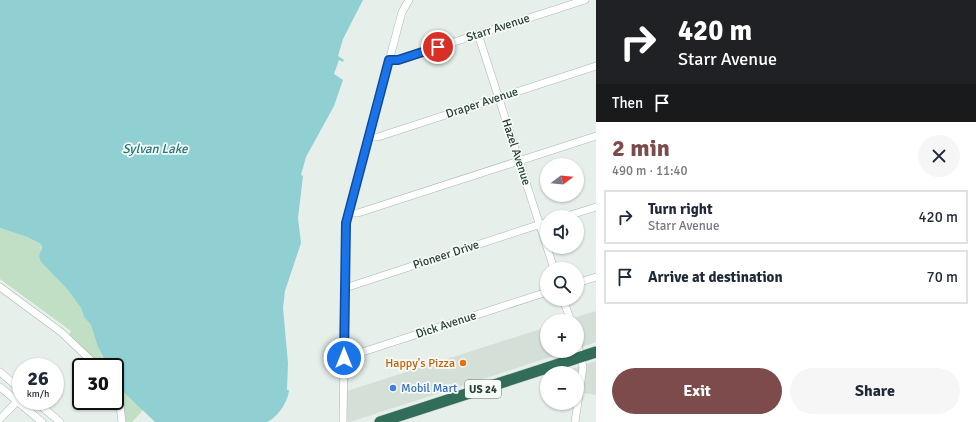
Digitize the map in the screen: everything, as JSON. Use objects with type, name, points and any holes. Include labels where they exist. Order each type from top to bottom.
[{"type":"highway","name":"US 24","points":[[584,356],[596,352]]},
{"type":"highway","name":"US 24","points":[[380,422],[394,420],[579,358]]},
{"type":"street","points":[[343,422],[345,233],[348,213],[402,12],[409,0]]},
{"type":"street","name":"Starr Avenue","points":[[389,60],[398,60],[585,0]]},
{"type":"street","name":"Hazel Avenue","points":[[478,34],[540,225]]},
{"type":"street","name":"Draper Avenue","points":[[368,137],[378,137],[596,66]]},
{"type":"street","points":[[348,213],[358,213],[596,136]]},
{"type":"street","points":[[584,210],[596,206]]},
{"type":"street","name":"Pioneer Drive","points":[[345,288],[540,225]]},
{"type":"street","points":[[584,281],[596,277]]},
{"type":"street","points":[[0,287],[61,332],[88,358]]},
{"type":"street","name":"Dick Avenue","points":[[344,358],[540,294]]},
{"type":"street","points":[[575,422],[583,367],[582,358]]},
{"type":"street","points":[[0,372],[12,382]]},
{"type":"street","points":[[0,387],[12,395]]},
{"type":"street","points":[[0,419],[12,406]]},
{"type":"street","points":[[30,410],[42,422]]},
{"type":"street","points":[[46,410],[60,422]]},
{"type":"street","points":[[120,410],[122,422]]},
{"type":"shaded area","points":[[596,311],[596,342],[584,346],[584,315]]},
{"type":"shaded area","points":[[540,329],[540,358],[547,358],[350,422],[346,421],[347,391]]},
{"type":"shaded area","points":[[596,361],[596,395],[584,393],[584,366],[581,366]]},
{"type":"green space","points":[[0,228],[27,237],[41,244],[41,262],[68,290],[81,308],[84,317],[91,325],[103,358],[92,358],[69,336],[71,331],[0,279]]},
{"type":"green space","points":[[124,391],[132,401],[143,410],[132,422],[124,422],[121,410],[124,410]]},
{"type":"water","name":"Sylvan Lake","points":[[0,0],[363,0],[343,39],[338,56],[344,60],[343,62],[339,60],[334,74],[343,80],[334,106],[306,157],[301,175],[303,176],[298,218],[301,243],[285,291],[283,308],[288,363],[287,390],[289,390],[287,399],[279,413],[271,420],[267,422],[155,422],[124,392],[124,358],[104,358],[98,347],[91,325],[84,317],[81,308],[68,290],[41,262],[39,256],[42,248],[41,244],[27,237],[0,228]]},
{"type":"place","name":"Happy's Pizza","points":[[463,363]]},
{"type":"place","name":"Mobil Mart","points":[[393,388]]},
{"type":"route","points":[[344,358],[346,223],[389,60],[398,60],[438,47]]}]
